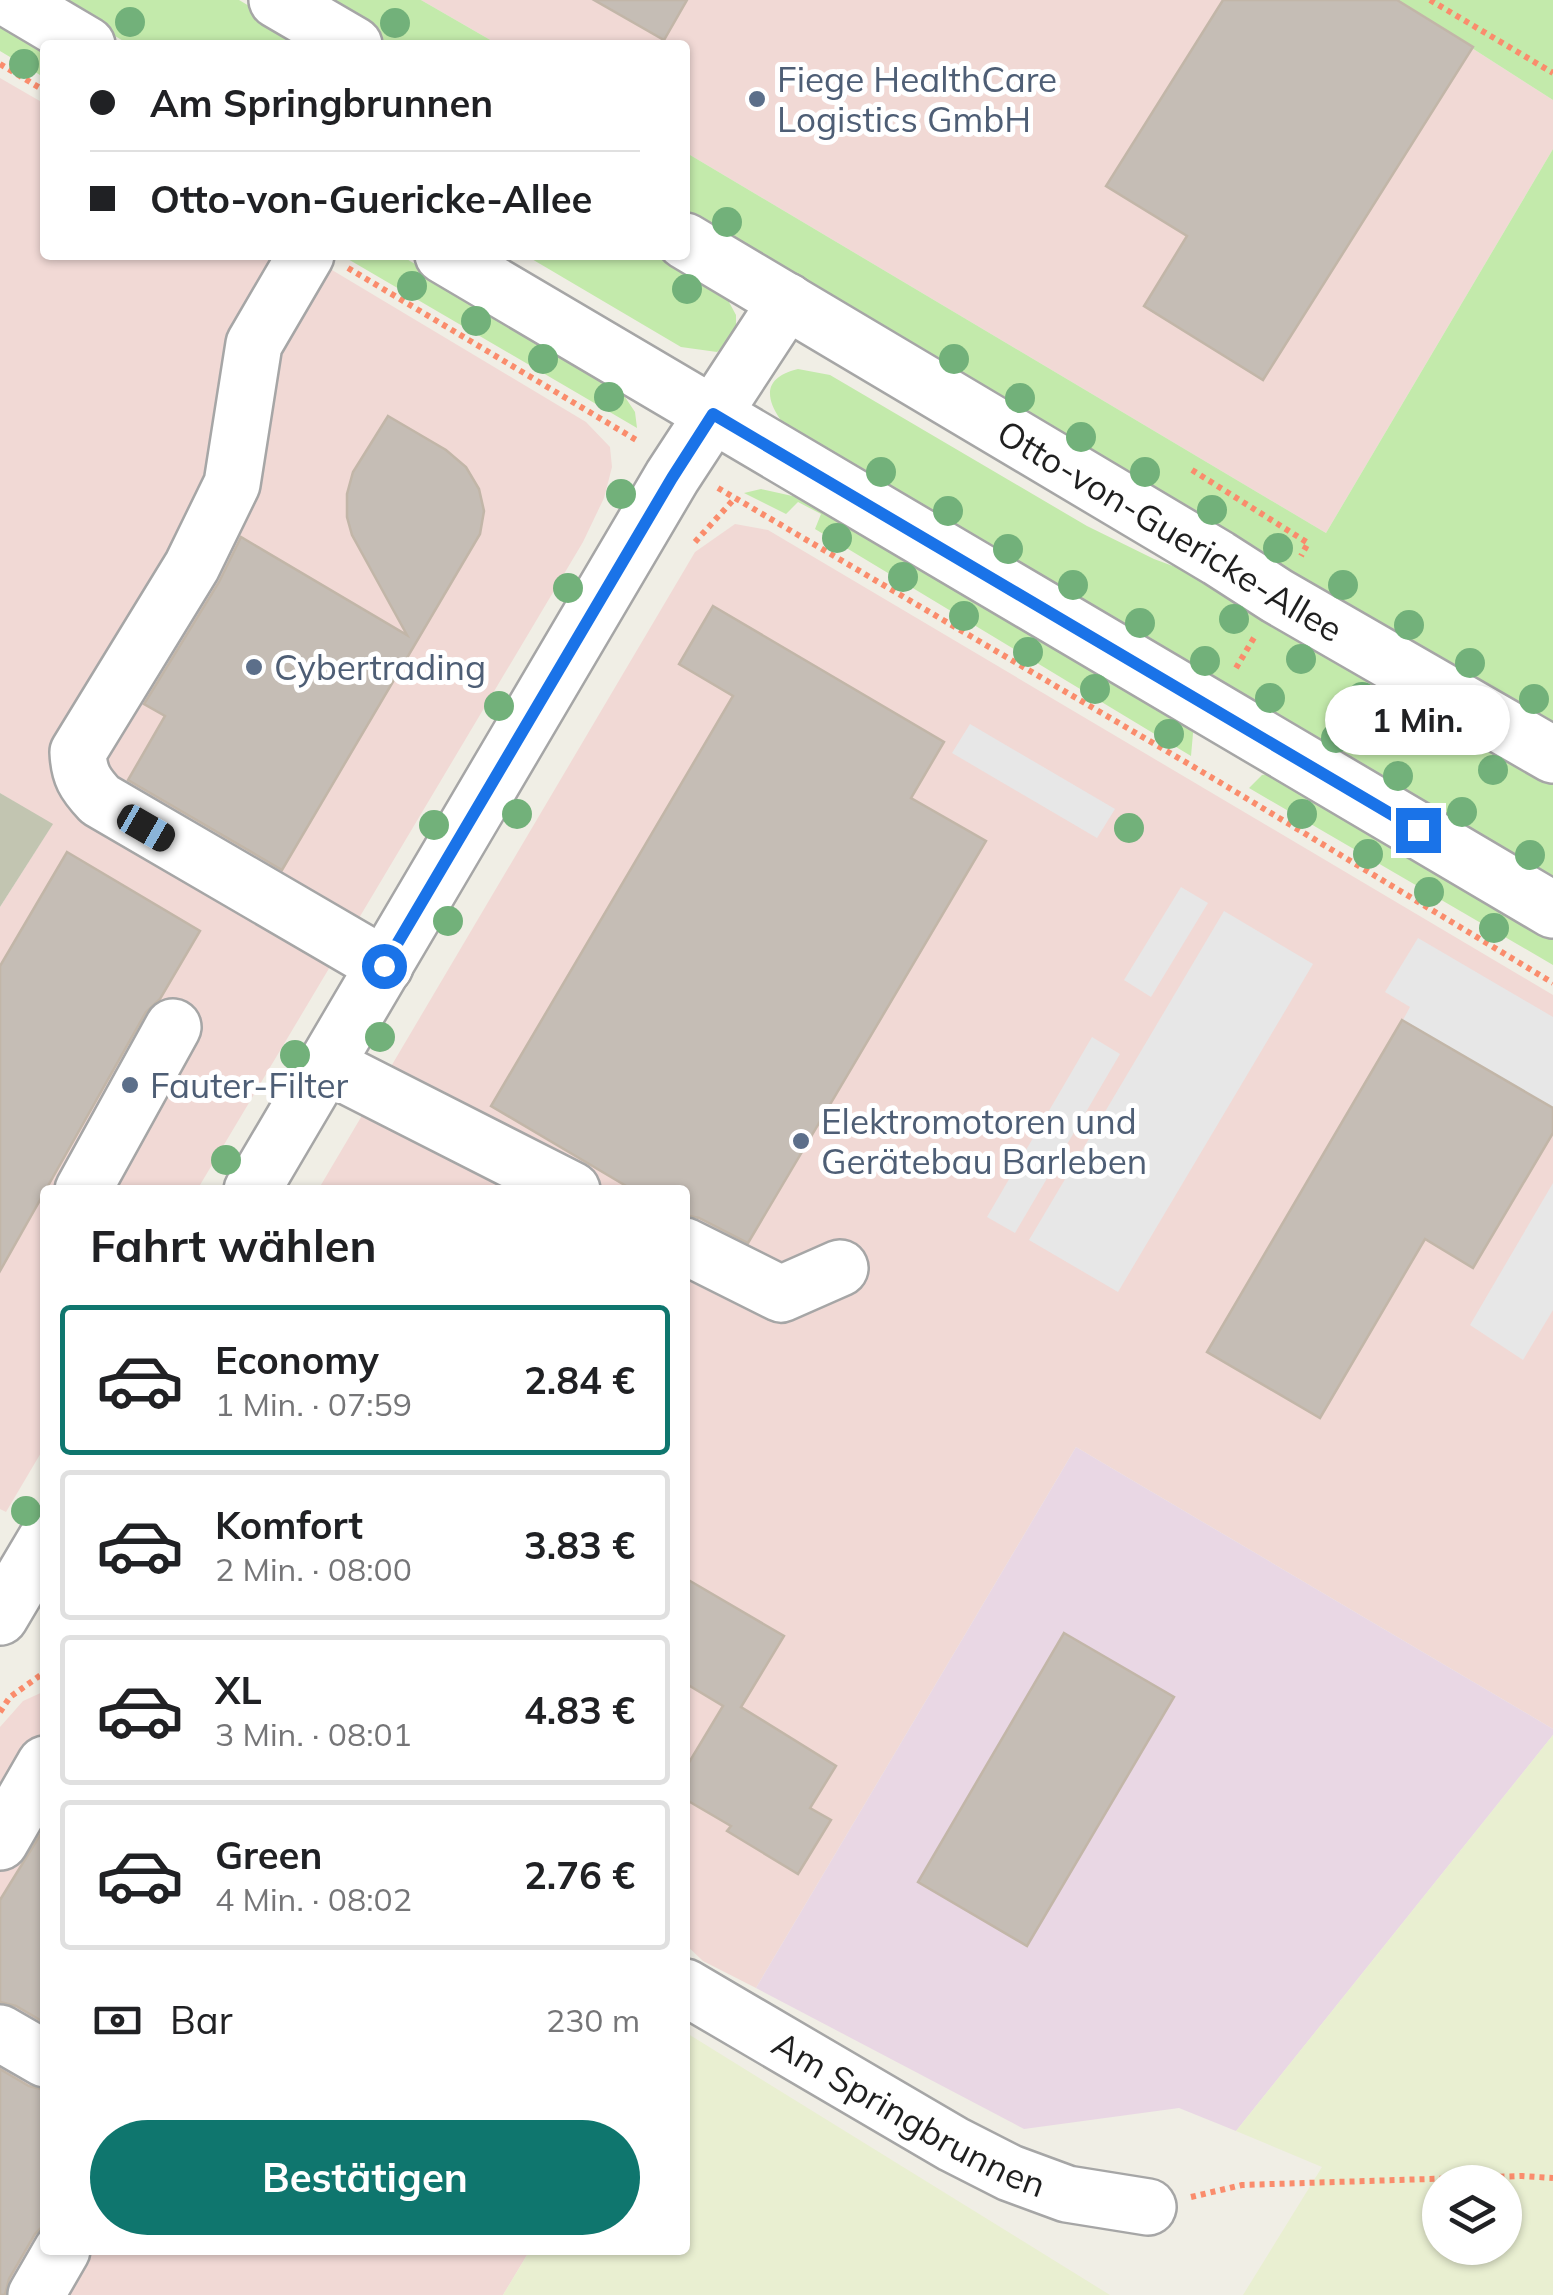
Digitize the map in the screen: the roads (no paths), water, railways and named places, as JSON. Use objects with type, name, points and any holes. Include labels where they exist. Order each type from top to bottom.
[{"type":"street","points":[[11,0],[79,40]]},
{"type":"street","points":[[277,0],[345,40]]},
{"type":"street","name":"Otto-von-Guericke-Allee","points":[[690,244],[1277,596],[1553,755]]},
{"type":"street","points":[[324,260],[254,344],[232,484],[192,566],[78,752],[79,770],[84,783],[100,800],[384,966]]},
{"type":"street","points":[[451,260],[1553,910]]},
{"type":"street","points":[[255,1185],[680,466],[788,301]]},
{"type":"street","points":[[86,1185],[173,1028]]},
{"type":"street","points":[[326,1065],[562,1185]]},
{"type":"street","points":[[690,1248],[781,1294],[840,1268]]},
{"type":"street","points":[[15,1602],[40,1551]]},
{"type":"street","points":[[0,1842],[40,1773]]},
{"type":"street","name":"Am Springbrunnen","points":[[690,1990],[1010,2174],[1066,2194],[1148,2207]]},
{"type":"street","points":[[0,2033],[40,2055]]},
{"type":"street","points":[[36,2295],[59,2255]]},
{"type":"place","name":"Fiege HealthCare Logistics GmbH","points":[[757,99]]},
{"type":"place","name":"Cybertrading","points":[[254,667]]},
{"type":"place","name":"Fauter-Filter","points":[[130,1085]]},
{"type":"place","name":"Elektromotoren und Gerätebau Barleben","points":[[801,1141]]}]
